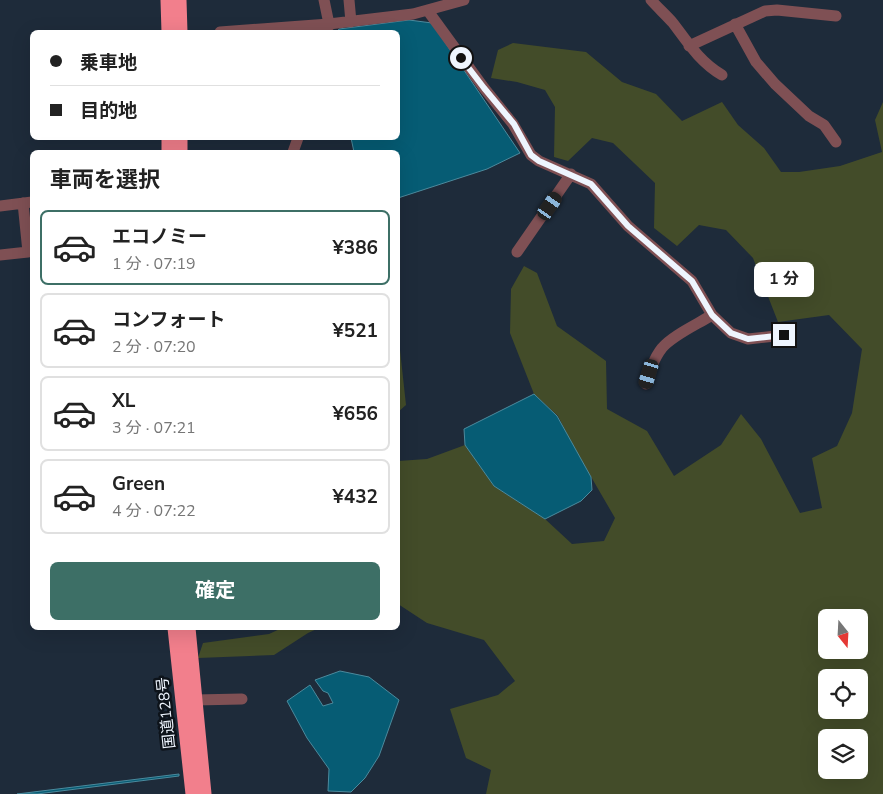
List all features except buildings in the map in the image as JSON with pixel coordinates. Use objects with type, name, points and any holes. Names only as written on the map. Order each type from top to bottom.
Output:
[{"type":"highway","points":[[168,0],[169,30]]},
{"type":"highway","points":[[179,0],[180,30]]},
{"type":"highway","name":"国道128号","points":[[175,630],[192,794]]},
{"type":"highway","name":"国道128号","points":[[188,630],[204,794]]},
{"type":"street","points":[[324,0],[328,28]]},
{"type":"street","points":[[349,0],[351,22]]},
{"type":"street","points":[[274,30],[328,28],[351,22],[428,11],[464,0]]},
{"type":"street","points":[[650,0],[709,67],[722,75]]},
{"type":"street","points":[[689,46],[779,5],[836,16]]},
{"type":"street","points":[[428,11],[484,88],[514,124],[531,155],[539,161],[591,184],[628,226],[692,281],[712,315],[731,333],[748,339],[784,335]]},
{"type":"street","points":[[735,24],[756,62],[775,84],[809,116],[824,125],[836,142]]},
{"type":"street","points":[[517,252],[572,174]]},
{"type":"street","points":[[0,206],[28,203],[28,252],[0,255]]},
{"type":"street","points":[[646,384],[652,364],[663,347],[676,336],[712,315]]},
{"type":"street","points":[[195,700],[242,699]]},
{"type":"green space","points":[[513,43],[586,52],[622,82],[656,94],[682,121],[722,102],[738,125],[764,148],[781,172],[799,172],[840,166],[882,152],[875,120],[883,102],[883,794],[486,794],[491,770],[466,758],[450,709],[498,695],[515,681],[484,640],[427,623],[400,605],[400,461],[427,459],[465,445],[494,486],[545,519],[572,544],[604,541],[615,518],[558,416],[534,394],[510,333],[511,289],[524,266],[537,273],[557,326],[606,361],[607,409],[647,431],[674,476],[721,445],[741,414],[761,439],[800,513],[822,508],[812,458],[837,446],[852,413],[862,349],[829,315],[778,322],[753,258],[726,230],[699,225],[677,246],[654,228],[655,183],[613,143],[592,138],[568,161],[554,157],[555,107],[545,90],[517,82],[491,78],[498,50]]},
{"type":"green space","points":[[400,350],[406,405],[400,410]]},
{"type":"green space","points":[[278,630],[315,630],[274,655],[198,658],[203,643],[269,634]]},
{"type":"water","points":[[409,20],[432,23],[520,153],[487,169],[400,197],[400,150],[354,150],[351,140],[400,140],[400,30],[339,29]]},
{"type":"water","points":[[534,394],[557,416],[591,477],[592,490],[581,501],[545,519],[494,486],[465,445],[464,429]]},
{"type":"water","points":[[340,671],[369,677],[399,700],[379,756],[365,778],[351,792],[328,791],[329,769],[307,738],[287,701],[310,685],[323,706],[333,703],[328,693],[323,691],[315,680]]},
{"type":"water","points":[[179,774],[179,776],[37,794],[17,794]]},
{"type":"route","points":[[461,58],[514,124],[531,155],[539,161],[579,177],[591,184],[628,226],[692,281],[712,315],[731,333],[748,339],[784,335]]}]
